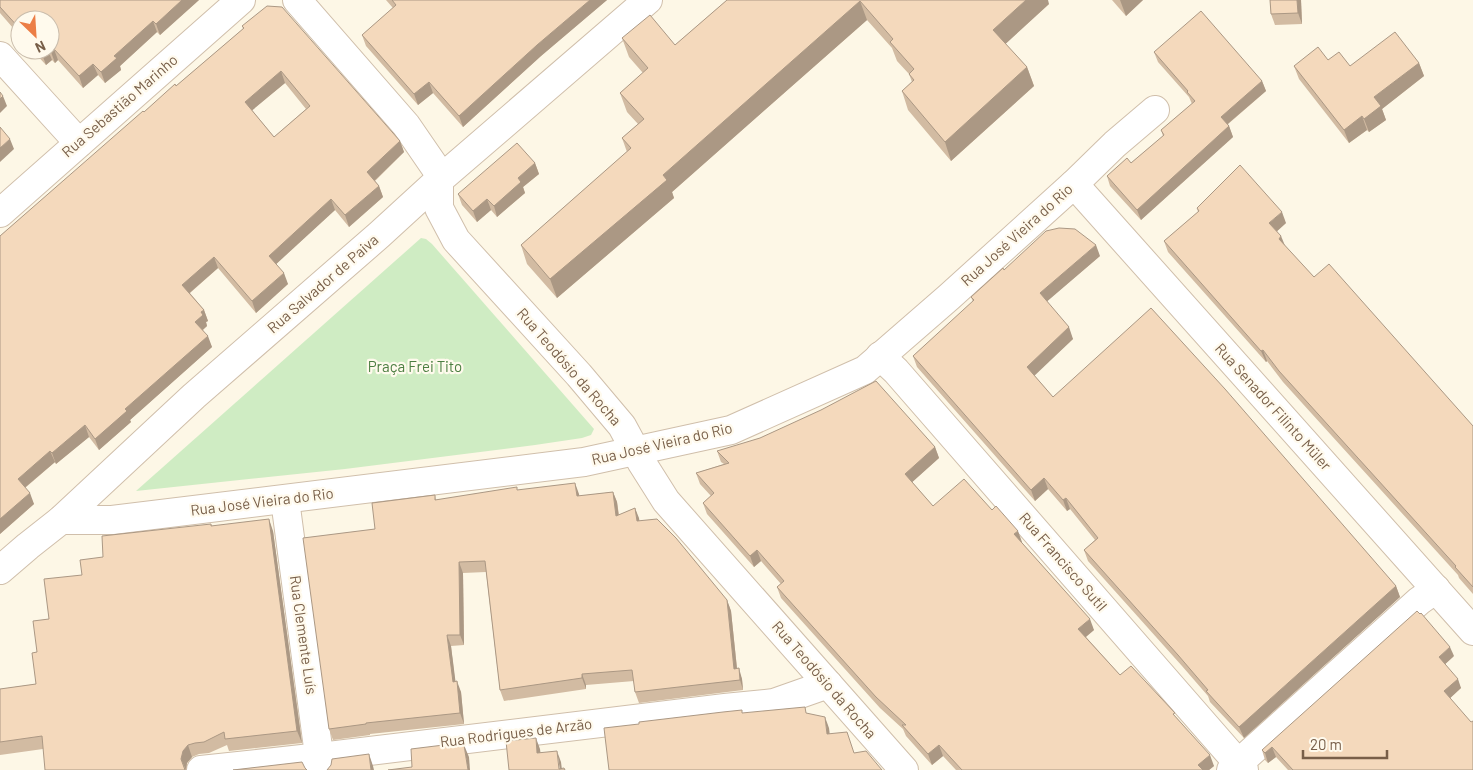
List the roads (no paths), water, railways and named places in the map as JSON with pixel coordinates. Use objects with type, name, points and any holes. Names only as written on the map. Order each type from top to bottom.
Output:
[{"type":"street","name":"Rua Sebastião Marinho","points":[[0,212],[241,0]]},
{"type":"street","name":"Rua Teodósio da Rocha","points":[[297,0],[406,125],[439,173],[439,208],[456,240],[579,375],[622,426],[666,501],[904,770]]},
{"type":"street","name":"Rua Salvador de Paiva","points":[[0,570],[62,520],[194,396],[379,235],[438,181],[648,0]]},
{"type":"street","points":[[0,56],[79,143]]},
{"type":"street","name":"Rua José Vieira do Rio","points":[[62,520],[112,520],[584,462],[731,430],[865,370],[1155,110]]},
{"type":"street","name":"Rua Senador Filinto Müler","points":[[1074,184],[1473,630]]},
{"type":"street","name":"Rua Francisco Sutil","points":[[880,356],[903,379],[1238,768]]},
{"type":"street","name":"Rua Clemente Luís","points":[[285,500],[320,764]]},
{"type":"street","points":[[1238,768],[1419,601],[1436,589]]},
{"type":"street","name":"Rua Rodrigues de Arzão","points":[[201,770],[320,764],[725,708],[774,703],[828,684]]},
{"type":"park label","name":"Praça Frei Tito","points":[[415,367]]}]
